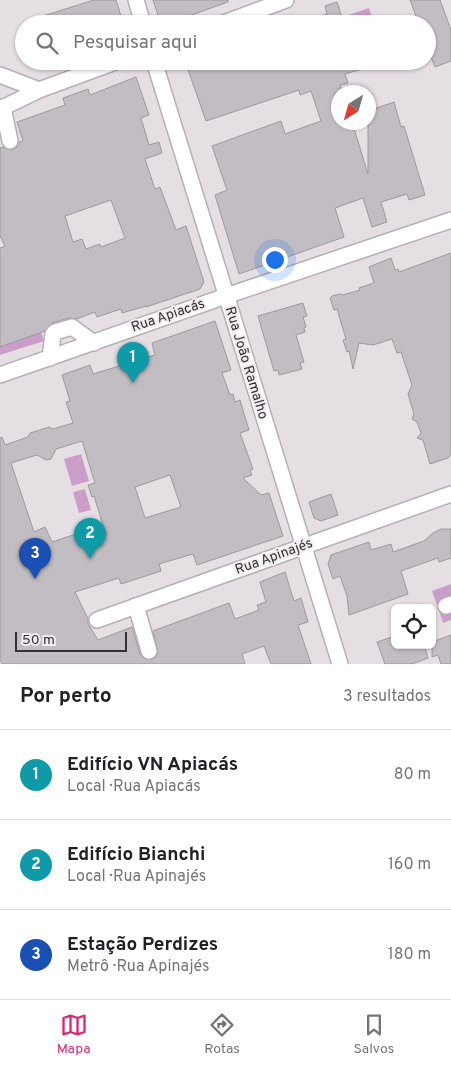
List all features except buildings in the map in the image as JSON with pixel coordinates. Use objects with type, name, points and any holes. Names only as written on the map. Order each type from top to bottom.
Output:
[{"type":"street","points":[[136,0],[140,15]]},
{"type":"street","points":[[245,15],[286,0]]},
{"type":"street","points":[[10,141],[2,108],[39,90],[93,70]]},
{"type":"street","name":"Rua João Ramalho","points":[[157,70],[340,664]]},
{"type":"street","points":[[0,75],[39,90]]},
{"type":"street","name":"Rua Apiacás","points":[[0,375],[451,220]]},
{"type":"street","points":[[50,358],[53,334],[55,332],[72,327],[94,343]]},
{"type":"street","name":"Rua Apinajés","points":[[96,620],[451,494]]},
{"type":"street","points":[[136,606],[149,651]]},
{"type":"shaded area","points":[[369,8],[371,15],[349,15]]},
{"type":"shaded area","points":[[41,332],[44,341],[0,355],[0,347]]},
{"type":"shaded area","points":[[81,454],[89,481],[72,486],[64,459]]},
{"type":"shaded area","points":[[85,489],[91,510],[79,513],[73,492]]},
{"type":"shaded area","points":[[451,584],[451,620],[443,623],[432,591]]},
{"type":"place","name":"Edifício VN Apiacás","points":[[133,383]]},
{"type":"place","name":"Edifício Bianchi","points":[[90,559]]},
{"type":"place","name":"Estação Perdizes","points":[[35,579]]}]
